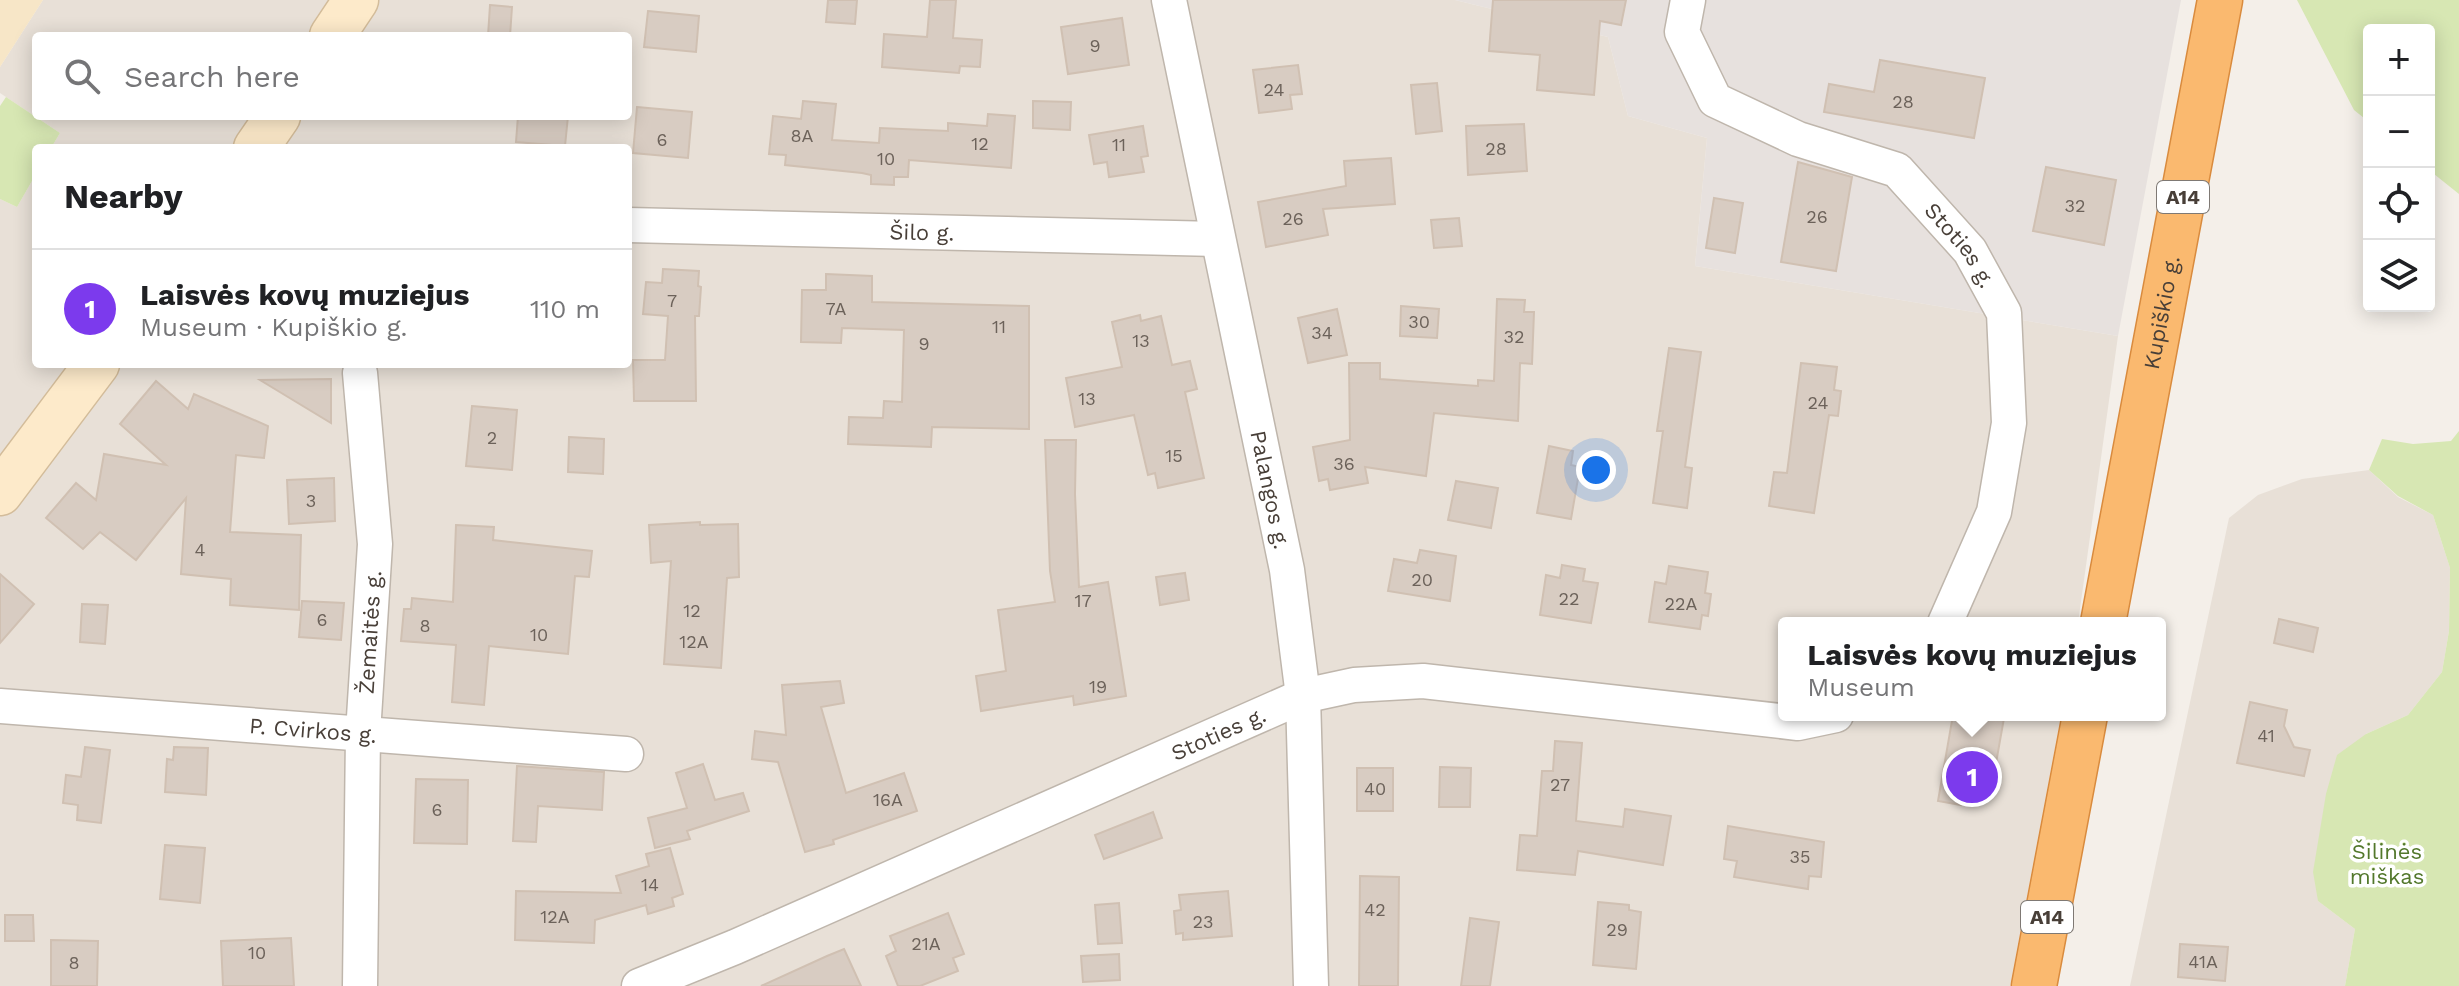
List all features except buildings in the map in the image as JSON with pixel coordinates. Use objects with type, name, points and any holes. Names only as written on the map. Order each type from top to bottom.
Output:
[{"type":"highway","points":[[2208,0],[2212,44]]},
{"type":"highway","name":"Kupiškio g.","points":[[2104,617],[2220,0]]},
{"type":"highway","name":"A14","points":[[2034,986],[2084,721]]},
{"type":"street","points":[[335,32],[356,0]]},
{"type":"street","name":"Palangos g.","points":[[1169,0],[1287,570],[1303,696],[1311,986]]},
{"type":"street","name":"Stoties g.","points":[[1688,0],[1682,32],[1715,100],[1798,139],[1897,170],[1970,251],[2004,313],[2009,423],[1994,512],[1948,617]]},
{"type":"street","points":[[259,144],[275,120]]},
{"type":"street","name":"Šilo g.","points":[[632,225],[1217,239]]},
{"type":"street","points":[[0,493],[94,368]]},
{"type":"street","name":"Žemaitės g.","points":[[360,373],[375,544],[363,733],[360,986]]},
{"type":"street","name":"Stoties g.","points":[[639,986],[735,947],[1303,696],[1354,685],[1423,681],[1778,721]]},
{"type":"street","name":"P. Cvirkos g.","points":[[0,706],[626,754]]},
{"type":"street","name":"Stoties g.","points":[[1780,721],[1814,721]]},
{"type":"shaded area","points":[[43,0],[1455,0],[1608,37],[1628,116],[1707,138],[1695,266],[2118,336],[2079,617],[1778,617],[1778,721],[2060,721],[2010,986],[0,986],[0,199],[17,207],[32,181],[32,368],[632,368],[632,144],[53,144],[60,133],[40,120],[632,120],[632,32],[32,32],[32,114],[0,93],[0,67]]},
{"type":"shaded area","points":[[1455,0],[2181,0],[2118,336],[1695,266],[1707,138],[1628,116],[1608,37]]},
{"type":"shaded area","points":[[2369,470],[2398,497],[2433,515],[2450,568],[2449,631],[2442,672],[2408,715],[2366,734],[2318,901],[2355,929],[2345,986],[2130,986],[2229,518],[2258,495],[2302,479]]},
{"type":"green space","points":[[2297,0],[2459,0],[2459,194],[2435,175],[2435,24],[2363,24],[2363,117],[2354,110]]},
{"type":"green space","points":[[6,97],[32,114],[32,120],[40,120],[60,133],[53,144],[32,144],[32,181],[17,207],[0,199],[0,106]]},
{"type":"green space","name":"Šilinės miškas","points":[[2459,431],[2459,986],[2345,986],[2355,929],[2318,901],[2313,872],[2326,794],[2337,755],[2366,734],[2408,715],[2442,672],[2449,631],[2450,568],[2433,515],[2398,496],[2369,470],[2382,439],[2413,444],[2451,441]]},
{"type":"sand","points":[[0,0],[43,0],[0,67]]},
{"type":"place","name":"Laisvės kovų muziejus","points":[[1972,777]]}]
